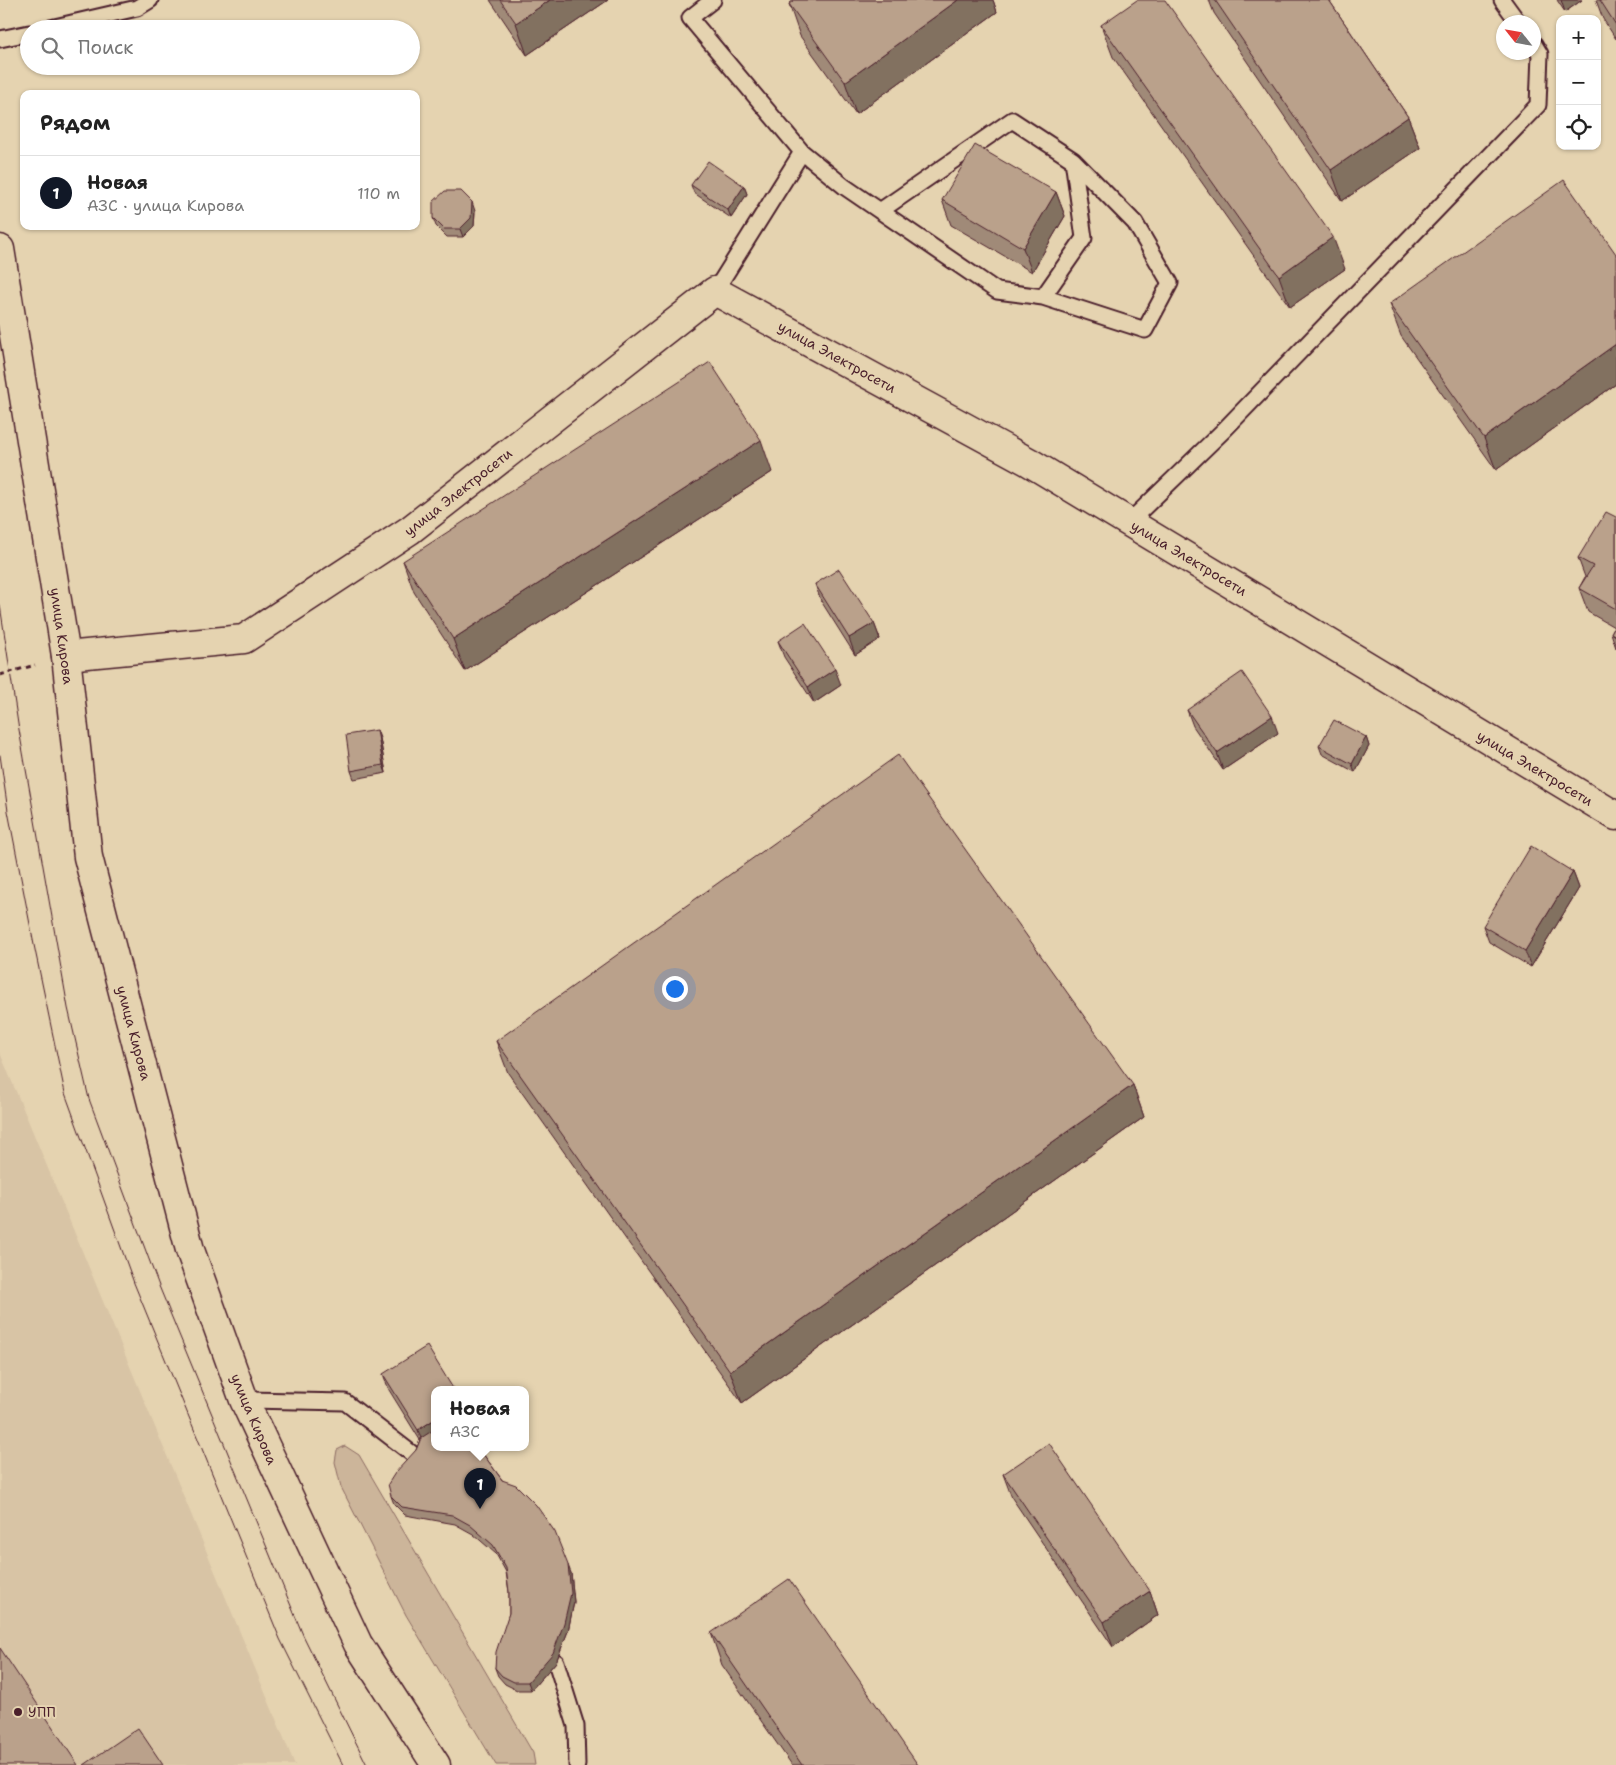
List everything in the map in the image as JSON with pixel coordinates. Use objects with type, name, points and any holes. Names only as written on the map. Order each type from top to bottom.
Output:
[{"type":"street","name":"улица Кирова","points":[[0,249],[66,656],[88,857],[190,1250],[244,1400],[358,1644],[436,1765]]},
{"type":"street","name":"улица Электросети","points":[[66,656],[244,639],[410,530],[716,291],[1030,462],[1616,816]]},
{"type":"lane","points":[[85,20],[137,8],[150,0]]},
{"type":"lane","points":[[713,0],[690,18],[802,152],[845,188],[998,291],[1044,297],[1145,330],[1170,282],[1136,224],[1073,160],[1012,120],[880,211]]},
{"type":"lane","points":[[1502,0],[1513,15]]},
{"type":"lane","points":[[0,39],[20,35]]},
{"type":"lane","points":[[1129,522],[1238,416],[1538,105],[1540,60]]},
{"type":"lane","points":[[716,291],[802,152]]},
{"type":"lane","points":[[1044,297],[1084,238],[1073,160]]},
{"type":"lane","points":[[244,1400],[344,1402],[419,1458]]},
{"type":"lane","points":[[556,1662],[576,1726],[577,1765]]},
{"type":"shaded area","points":[[0,1053],[25,1113],[295,1765],[0,1765]]},
{"type":"shaded area","points":[[345,1446],[359,1455],[533,1753],[535,1765],[496,1765],[406,1615],[341,1487],[335,1462],[337,1450]]},
{"type":"building","points":[[500,0],[550,0],[516,23]]},
{"type":"building","points":[[794,0],[958,0],[845,82],[789,4]]},
{"type":"building","points":[[1137,0],[1165,0],[1333,237],[1279,276],[1101,25]]},
{"type":"building","points":[[1215,0],[1329,0],[1408,117],[1331,170]]},
{"type":"building","points":[[1600,0],[1616,0],[1616,25]]},
{"type":"building","points":[[975,145],[1056,192],[1023,248],[942,200]]},
{"type":"building","points":[[708,161],[744,186],[728,210],[691,185]]},
{"type":"building","points":[[1564,180],[1616,254],[1616,344],[1484,438],[1389,304]]},
{"type":"building","points":[[445,191],[461,191],[472,202],[471,218],[460,229],[444,229],[433,218],[433,202]]},
{"type":"building","points":[[710,362],[761,440],[453,639],[403,561]]},
{"type":"building","points":[[1606,512],[1616,517],[1616,609],[1579,588],[1593,566],[1578,558]]},
{"type":"building","points":[[839,569],[874,623],[849,638],[815,584]]},
{"type":"building","points":[[805,623],[835,669],[808,687],[778,641]]},
{"type":"building","points":[[1616,624],[1616,636],[1611,633]]},
{"type":"building","points":[[1242,672],[1272,716],[1217,753],[1187,710]]},
{"type":"building","points":[[1334,720],[1366,737],[1352,764],[1319,746]]},
{"type":"building","points":[[377,730],[383,765],[351,771],[346,735]]},
{"type":"building","points":[[898,755],[1133,1085],[730,1371],[496,1041]]},
{"type":"building","points":[[1531,846],[1573,872],[1525,951],[1483,926]]},
{"type":"building","points":[[427,1346],[452,1386],[431,1386],[431,1422],[418,1430],[383,1374]]},
{"type":"building","points":[[431,1432],[431,1451],[482,1451],[502,1480],[516,1485],[536,1505],[555,1532],[568,1565],[571,1593],[564,1623],[553,1653],[528,1682],[514,1682],[502,1676],[495,1668],[496,1652],[509,1613],[509,1592],[506,1568],[493,1545],[470,1525],[452,1515],[402,1507],[391,1496],[388,1484],[395,1473],[416,1450],[421,1438]]},
{"type":"building","points":[[1049,1443],[1150,1591],[1104,1622],[1003,1474]]},
{"type":"building","points":[[789,1579],[918,1765],[802,1765],[711,1633]]},
{"type":"building","name":"УПП","points":[[0,1648],[78,1765],[0,1765]]},
{"type":"building","points":[[138,1728],[163,1765],[84,1765]]},
{"type":"tram line","points":[[0,605],[18,724],[68,1008],[89,1099],[159,1286],[303,1635],[367,1765]]},
{"type":"tram line","points":[[0,755],[8,811],[65,1093],[134,1283],[280,1639],[343,1765]]},
{"type":"place","name":"Новая","points":[[480,1509]]},
{"type":"place","name":"УПП","points":[[18,1712]]}]
